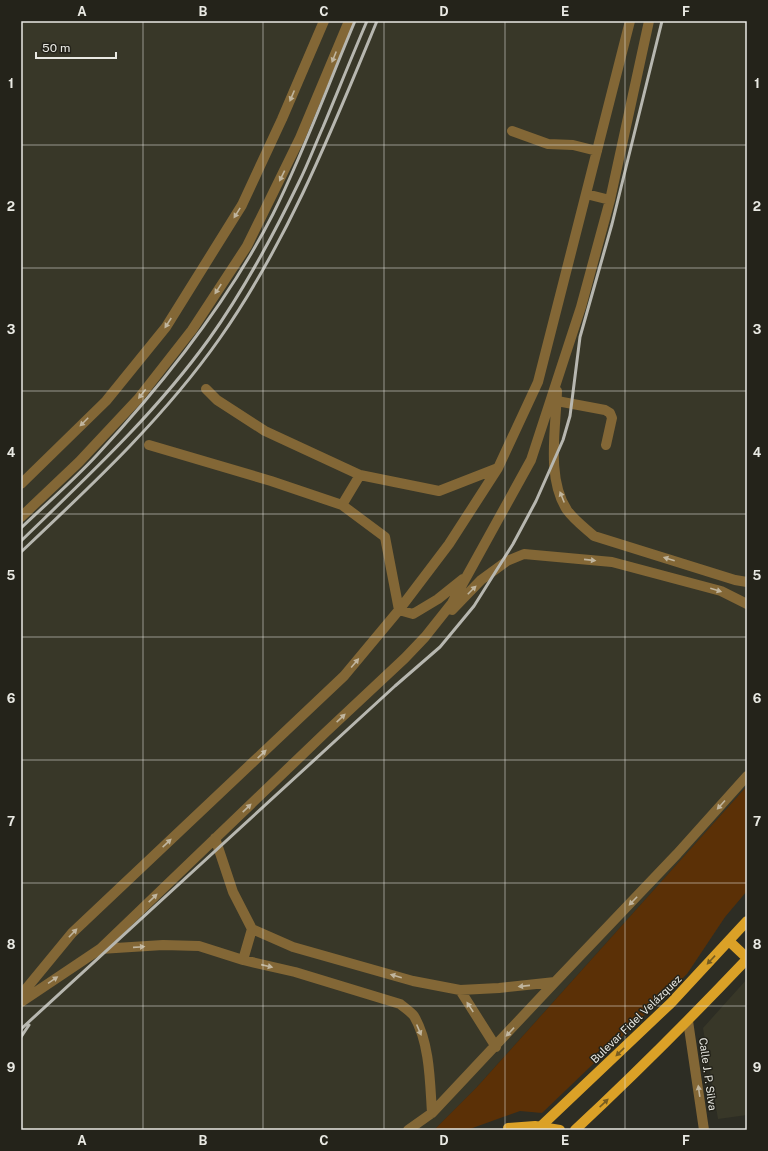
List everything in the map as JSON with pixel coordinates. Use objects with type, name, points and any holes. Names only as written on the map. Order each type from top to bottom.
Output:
[{"type":"main road","name":"Bulevar Fidel Velázquez","points":[[537,1130],[671,1003],[747,921]]},
{"type":"main road","points":[[575,1130],[628,1081],[688,1021],[747,958],[729,941]]},
{"type":"main road","points":[[504,1129],[535,1126],[560,1130]]},
{"type":"street","points":[[21,484],[106,401],[166,327],[242,205],[282,119],[324,21]]},
{"type":"street","points":[[21,517],[79,462],[138,399],[200,317],[247,246],[300,138],[349,21]]},
{"type":"street","points":[[21,995],[72,933],[344,676],[399,610],[449,544],[498,468],[538,382],[630,21]]},
{"type":"street","points":[[425,637],[452,603],[531,460],[581,307],[610,200],[649,23]]},
{"type":"street","points":[[512,131],[548,144],[572,145],[597,151]]},
{"type":"street","points":[[586,194],[610,200]]},
{"type":"street","points":[[558,378],[554,438],[555,478],[561,498],[568,510],[580,524],[594,536],[735,580],[747,582]]},
{"type":"street","points":[[206,389],[217,400],[265,431],[360,475],[439,491],[498,468]]},
{"type":"street","points":[[557,401],[605,410],[610,413],[612,418],[606,445]]},
{"type":"street","points":[[149,445],[271,481],[342,504],[386,537],[399,610]]},
{"type":"street","points":[[342,504],[360,475]]},
{"type":"street","points":[[21,1002],[100,949],[405,658],[482,580],[507,561],[524,554],[612,562],[720,591],[747,604]]},
{"type":"street","points":[[399,610],[413,614],[438,599],[467,575]]},
{"type":"street","points":[[408,1130],[432,1113],[677,854],[747,776]]},
{"type":"street","points":[[215,838],[233,892],[252,929],[293,947],[413,981],[460,990],[499,988],[556,982]]},
{"type":"street","points":[[243,960],[252,929]]},
{"type":"street","points":[[100,949],[163,945],[199,946],[243,960],[295,972],[400,1004],[413,1015],[422,1034],[430,1071],[432,1113]]},
{"type":"street","points":[[460,990],[496,1046]]},
{"type":"street","name":"Calle J. P. Silva","points":[[688,1021],[704,1130]]},
{"type":"shaded area","points":[[21,21],[747,21],[747,786],[477,1087],[434,1130],[21,1130]]},
{"type":"shaded area","points":[[747,786],[747,891],[725,917],[687,974],[542,1113],[520,1111],[467,1130],[434,1130],[477,1087]]},
{"type":"shaded area","points":[[747,979],[747,1115],[718,1119],[703,1028]]},
{"type":"railway","points":[[21,528],[88,465],[122,428],[193,340],[236,279],[255,247],[284,191],[355,21]]},
{"type":"railway","points":[[21,541],[95,469],[143,419],[188,367],[222,320],[257,262],[299,182],[367,21]]},
{"type":"railway","points":[[21,552],[126,450],[175,396],[220,338],[267,263],[288,224],[343,103],[377,21]]},
{"type":"railway","points":[[21,1029],[395,686],[440,647],[474,606],[513,544],[536,501],[563,440],[570,416],[580,337],[612,224],[662,21]]},
{"type":"railway","points":[[21,1037],[29,1025]]}]
